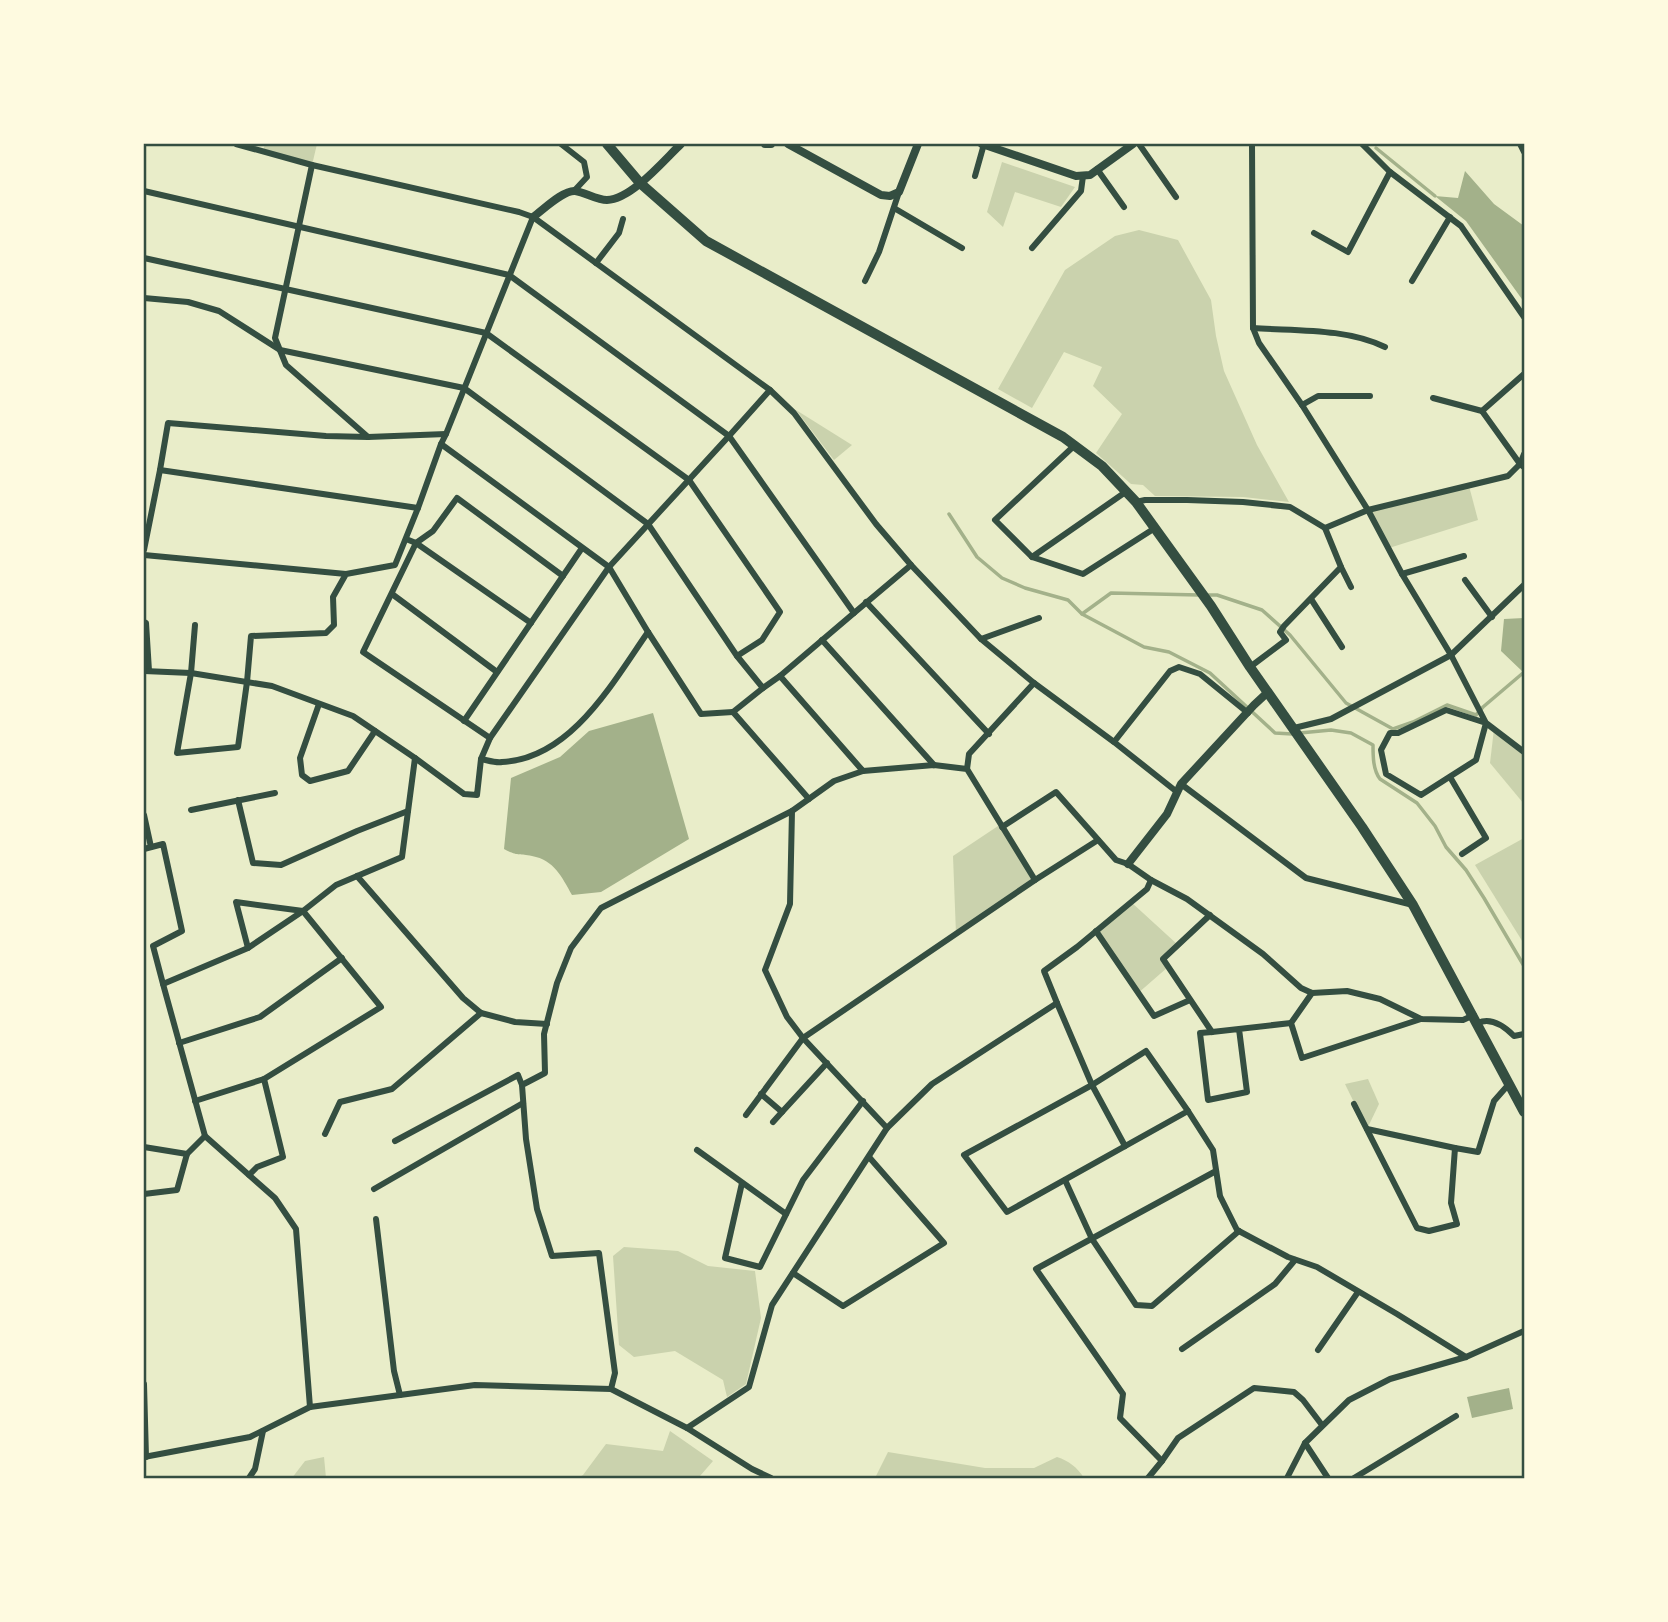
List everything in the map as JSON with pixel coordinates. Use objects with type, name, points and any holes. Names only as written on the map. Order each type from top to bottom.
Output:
[{"type":"main road","points":[[607,144],[640,183],[706,241],[1075,445],[1102,466],[1127,491],[1211,606],[1413,905],[1524,1112]]},
{"type":"street","points":[[236,144],[312,165],[533,217],[770,390],[794,413],[876,524],[911,565],[981,639],[1034,683],[1306,878],[1413,905]]},
{"type":"street","points":[[561,144],[584,162],[587,177],[574,191]]},
{"type":"street","points":[[446,434],[327,436],[168,423],[144,553],[346,573],[395,565],[533,217],[565,193],[574,191],[607,200],[623,195],[640,183],[681,144]]},
{"type":"street","points":[[788,144],[881,195],[890,196],[899,192]]},
{"type":"street","points":[[865,281],[918,144]]},
{"type":"street","points":[[975,176],[983,144],[1076,176],[1083,176],[1090,175],[1133,144]]},
{"type":"street","points":[[1139,144],[1176,197]]},
{"type":"street","points":[[1252,144],[1253,328],[1259,343],[1302,405],[1368,510],[1486,723],[1476,760],[1421,795],[1386,774],[1381,750],[1390,733],[1398,733],[1446,710],[1486,723],[1524,752]]},
{"type":"street","points":[[1362,144],[1390,173],[1461,226],[1524,317]]},
{"type":"street","points":[[1520,144],[1524,152]]},
{"type":"street","points":[[312,165],[275,338],[286,365],[368,437]]},
{"type":"street","points":[[1097,169],[1124,207]]},
{"type":"street","points":[[1314,233],[1348,252],[1390,173]]},
{"type":"street","points":[[1032,248],[1081,191],[1083,176]]},
{"type":"street","points":[[144,191],[509,275],[729,436],[854,613]]},
{"type":"street","points":[[894,208],[962,248]]},
{"type":"street","points":[[1412,281],[1450,217]]},
{"type":"street","points":[[596,263],[619,233],[623,219]]},
{"type":"street","points":[[144,258],[486,333],[689,480],[780,611],[762,640],[737,656]]},
{"type":"street","points":[[144,298],[188,302],[219,311],[280,350],[464,388],[648,524],[737,656],[763,688]]},
{"type":"street","points":[[1253,328],[1346,335],[1370,340],[1385,347]]},
{"type":"street","points":[[1482,411],[1524,374]]},
{"type":"street","points":[[144,622],[146,671],[191,673],[272,686],[353,716],[464,794],[477,795],[481,759],[490,738],[609,567],[770,390]]},
{"type":"street","points":[[1302,405],[1318,396],[1370,396]]},
{"type":"street","points":[[1433,398],[1482,411],[1522,466]]},
{"type":"street","points":[[441,444],[609,567],[701,714],[733,712],[780,676],[911,565]]},
{"type":"street","points":[[1075,445],[995,520],[1032,557],[1083,574],[1155,527]]},
{"type":"street","points":[[1325,528],[1368,510],[1508,476],[1522,466],[1524,453]]},
{"type":"street","points":[[160,470],[418,508]]},
{"type":"street","points":[[1032,557],[1127,491]]},
{"type":"street","points":[[490,738],[363,652],[416,543],[433,531],[457,498],[563,576]]},
{"type":"street","points":[[1136,502],[1243,502],[1290,508],[1325,528],[1351,587]]},
{"type":"street","points":[[405,539],[416,543],[531,623]]},
{"type":"street","points":[[464,720],[582,548]]},
{"type":"street","points":[[1402,574],[1464,556]]},
{"type":"street","points":[[1251,667],[1286,640],[1282,629],[1342,567]]},
{"type":"street","points":[[195,625],[191,673],[177,754],[239,747],[251,636],[326,633],[334,625],[333,597],[346,573]]},
{"type":"street","points":[[1465,580],[1492,617]]},
{"type":"street","points":[[1294,728],[1331,719],[1451,656],[1524,585]]},
{"type":"street","points":[[392,594],[497,672]]},
{"type":"street","points":[[1311,599],[1342,647]]},
{"type":"street","points":[[866,602],[989,734]]},
{"type":"street","points":[[981,639],[1039,618]]},
{"type":"street","points":[[481,759],[501,762],[528,757],[556,744],[595,708],[648,632]]},
{"type":"street","points":[[822,640],[934,765]]},
{"type":"street","points":[[1114,742],[1170,671],[1179,667],[1200,674],[1251,709]]},
{"type":"street","points":[[780,676],[863,771]]},
{"type":"street","points":[[1034,683],[969,754],[967,769],[1035,880]]},
{"type":"street","points":[[1128,864],[1167,814],[1179,788],[1268,692]]},
{"type":"street","points":[[319,704],[300,758],[302,775],[310,781],[348,771],[375,731]]},
{"type":"street","points":[[733,712],[809,799]]},
{"type":"street","points":[[163,984],[248,947],[303,911],[335,885],[402,857],[415,758]]},
{"type":"street","points":[[522,1085],[545,1073],[544,1034],[557,984],[571,948],[601,908],[792,811],[834,781],[863,771],[934,765],[967,769]]},
{"type":"street","points":[[1450,777],[1486,838],[1462,855]]},
{"type":"street","points":[[1002,827],[1056,792],[1116,860],[1128,864],[1187,899],[1263,954],[1301,988],[1312,993],[1347,991],[1380,999],[1421,1019]]},
{"type":"street","points":[[191,810],[275,793]]},
{"type":"street","points":[[238,800],[253,863],[281,865],[408,811]]},
{"type":"street","points":[[792,811],[790,904],[765,970],[787,1017],[803,1038],[887,1128]]},
{"type":"street","points":[[144,815],[147,848],[163,844],[182,931],[153,946],[205,1136],[275,1198],[296,1229],[310,1407]]},
{"type":"street","points":[[746,1115],[803,1038],[1098,840]]},
{"type":"street","points":[[357,876],[463,998],[481,1013],[515,1022],[547,1024]]},
{"type":"street","points":[[1125,1146],[1092,1086],[1044,971],[1147,889],[1151,880]]},
{"type":"street","points":[[195,1101],[264,1079],[381,1006],[303,911],[236,902],[248,947]]},
{"type":"street","points":[[1210,915],[1163,959],[1212,1032]]},
{"type":"street","points":[[1096,931],[1154,1016],[1190,1000]]},
{"type":"street","points":[[144,954],[155,953]]},
{"type":"street","points":[[179,1043],[260,1017],[342,958]]},
{"type":"street","points":[[1239,1029],[1247,1092],[1208,1100],[1200,1033],[1291,1023],[1312,993]]},
{"type":"street","points":[[687,1428],[749,1387],[772,1305],[887,1128],[932,1084],[1057,1003]]},
{"type":"street","points":[[325,1134],[340,1102],[392,1089],[481,1013]]},
{"type":"street","points":[[1291,1023],[1302,1058],[1421,1019],[1491,1021],[1514,1037],[1524,1034]]},
{"type":"street","points":[[1188,1111],[1007,1212],[964,1155],[1092,1086],[1146,1051],[1188,1111],[1213,1150],[1220,1196],[1238,1231],[1317,1268],[1466,1357]]},
{"type":"street","points":[[773,1122],[827,1063]]},
{"type":"street","points":[[395,1141],[518,1075],[522,1085],[526,1139],[537,1209],[552,1256],[599,1253],[615,1373],[611,1389]]},
{"type":"street","points":[[249,1175],[257,1167],[283,1157],[264,1079]]},
{"type":"street","points":[[1367,1129],[1478,1152],[1494,1101],[1509,1084]]},
{"type":"street","points":[[761,1094],[782,1112]]},
{"type":"street","points":[[742,1183],[724,1258],[760,1267],[803,1181],[863,1101]]},
{"type":"street","points":[[374,1189],[523,1103]]},
{"type":"street","points":[[1354,1104],[1417,1228],[1429,1231],[1457,1224],[1451,1203],[1455,1148]]},
{"type":"street","points":[[144,1194],[177,1190],[187,1154],[205,1136]]},
{"type":"street","points":[[144,1147],[187,1154]]},
{"type":"street","points":[[697,1150],[786,1214]]},
{"type":"street","points":[[793,1273],[843,1306],[944,1243],[869,1157]]},
{"type":"street","points":[[1162,1461],[1120,1418],[1123,1394],[1037,1269],[1216,1171]]},
{"type":"street","points":[[1065,1180],[1092,1239],[1136,1305],[1153,1306],[1238,1231]]},
{"type":"street","points":[[376,1219],[394,1371],[400,1395]]},
{"type":"street","points":[[1182,1349],[1275,1284],[1295,1260]]},
{"type":"street","points":[[1318,1350],[1358,1292]]},
{"type":"street","points":[[1287,1479],[1305,1443],[1349,1400],[1390,1378],[1466,1357],[1524,1331]]},
{"type":"street","points":[[144,1384],[145,1457],[250,1437],[310,1407],[475,1385],[611,1389],[687,1428],[771,1479]]},
{"type":"street","points":[[1148,1479],[1178,1438],[1254,1388],[1294,1392],[1322,1425]]},
{"type":"street","points":[[1353,1479],[1456,1416]]},
{"type":"street","points":[[249,1479],[255,1469],[263,1431]]},
{"type":"street","points":[[1305,1443],[1328,1479]]},
{"type":"shaded area","points":[[265,144],[317,144],[312,165],[263,151]]},
{"type":"shaded area","points":[[1002,162],[1075,187],[1061,207],[1015,192],[1003,227],[987,212]]},
{"type":"shaded area","points":[[1465,171],[1494,204],[1524,226],[1524,302],[1466,221],[1435,196],[1458,198]]},
{"type":"shaded area","points":[[1139,230],[1178,240],[1211,300],[1224,371],[1257,445],[1289,502],[1243,497],[1155,496],[1143,485],[1131,484],[1096,453],[1122,414],[1093,386],[1102,367],[1064,352],[1032,408],[998,389],[1065,270],[1115,236]]},
{"type":"shaded area","points":[[796,410],[852,445],[834,460]]},
{"type":"shaded area","points":[[1469,486],[1478,520],[1389,548],[1368,510]]},
{"type":"shaded area","points":[[1524,618],[1524,677],[1523,672],[1501,651],[1504,619]]},
{"type":"shaded area","points":[[653,713],[689,839],[601,892],[572,895],[552,865],[540,858],[504,849],[511,778],[560,757],[589,731]]},
{"type":"shaded area","points":[[1494,729],[1524,752],[1524,804],[1490,763]]},
{"type":"shaded area","points":[[1001,824],[1035,880],[956,934],[953,856]]},
{"type":"shaded area","points":[[1524,838],[1524,944],[1475,865]]},
{"type":"shaded area","points":[[1131,902],[1178,945],[1163,959],[1168,967],[1137,994],[1096,931]]},
{"type":"shaded area","points":[[1368,1079],[1379,1104],[1367,1129],[1345,1084]]},
{"type":"shaded area","points":[[624,1247],[678,1251],[708,1266],[755,1271],[761,1318],[746,1384],[727,1397],[723,1380],[675,1351],[634,1357],[619,1345],[613,1256]]},
{"type":"shaded area","points":[[1509,1388],[1513,1409],[1472,1418],[1467,1397]]},
{"type":"shaded area","points":[[670,1431],[713,1461],[699,1478],[578,1478],[606,1444],[663,1451]]},
{"type":"shaded area","points":[[888,1452],[985,1468],[1034,1468],[1057,1457],[1072,1465],[1084,1478],[875,1478]]},
{"type":"shaded area","points":[[324,1457],[326,1478],[292,1478],[305,1461]]},
{"type":"waterway","points":[[1376,148],[1435,196]]},
{"type":"waterway","points":[[949,514],[977,557],[1002,578],[1025,588],[1068,600],[1082,614],[1144,647],[1169,652],[1210,673],[1275,733],[1292,734]]},
{"type":"waterway","points":[[1082,614],[1111,593],[1199,595]]},
{"type":"waterway","points":[[1207,595],[1217,595],[1262,610],[1290,635],[1346,703],[1393,729],[1447,705],[1476,715],[1523,673]]},
{"type":"waterway","points":[[1300,733],[1331,730],[1351,733],[1373,745],[1373,758],[1380,779],[1417,803],[1435,826],[1446,847],[1466,870],[1484,898],[1524,966]]}]
